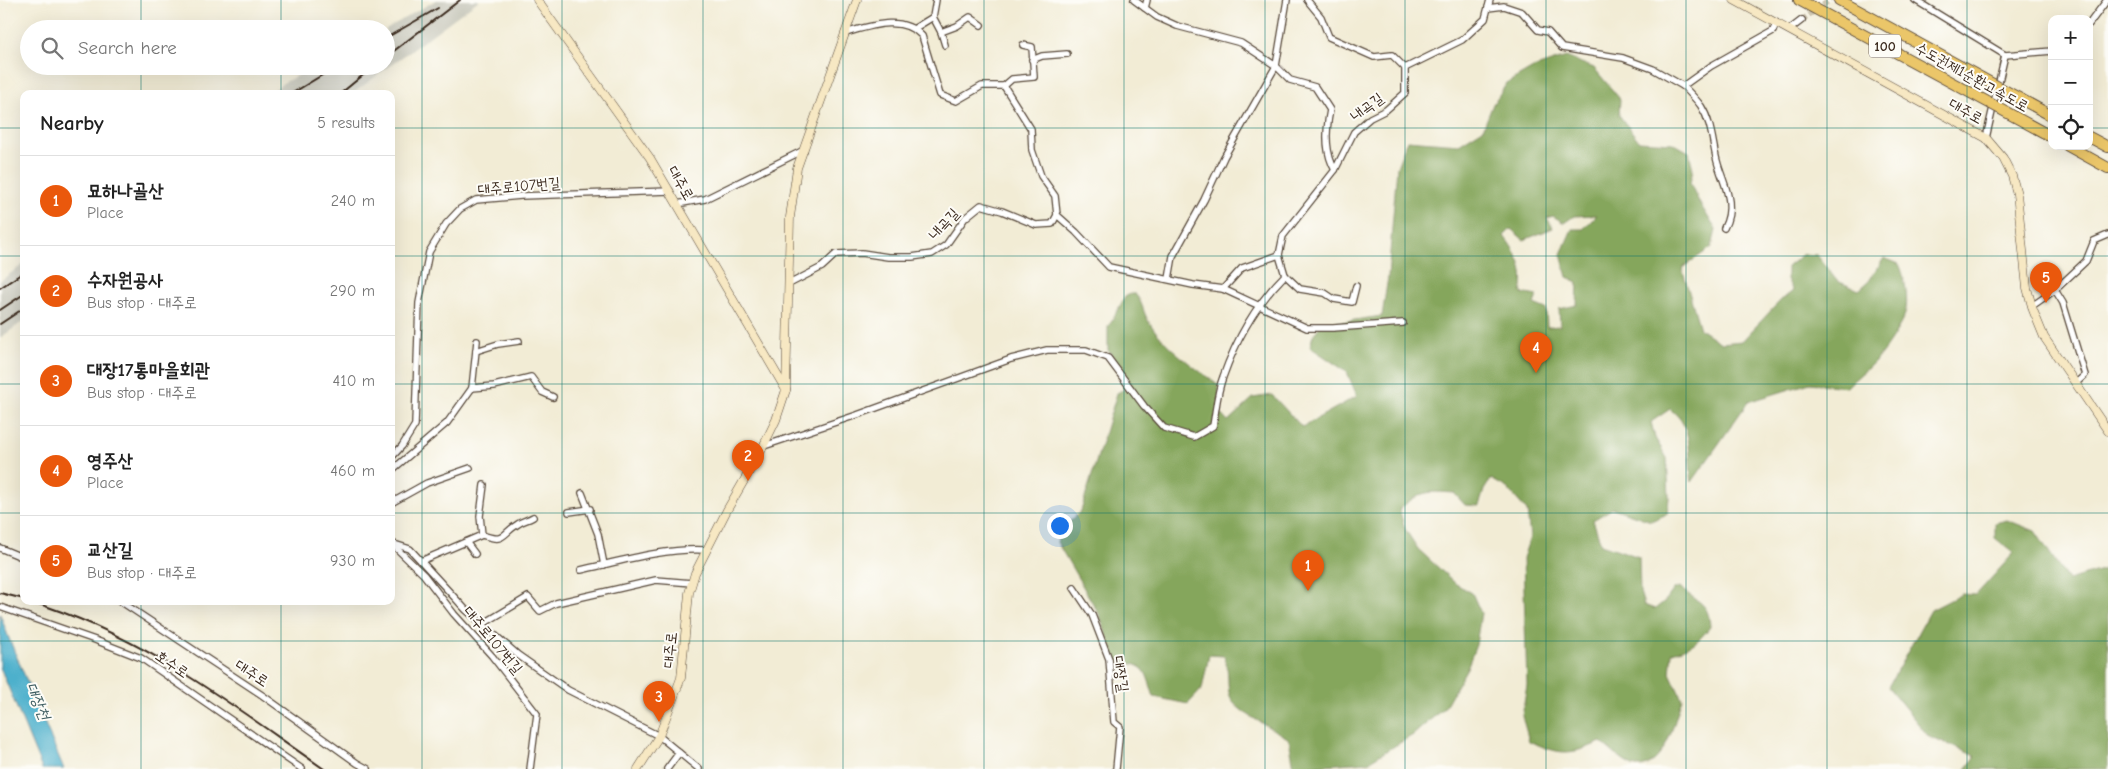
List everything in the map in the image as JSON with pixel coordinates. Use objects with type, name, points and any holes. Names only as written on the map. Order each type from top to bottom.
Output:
[{"type":"highway","name":"수도권제1순환고속도로","points":[[1799,0],[2048,135]]},
{"type":"highway","name":"수도권제1순환고속도로","points":[[1839,0],[2048,114]]},
{"type":"highway","points":[[2093,139],[2108,147]]},
{"type":"highway","points":[[2075,150],[2108,168]]},
{"type":"street","name":"대주로","points":[[537,0],[650,158],[786,390]]},
{"type":"street","name":"대주로","points":[[638,769],[659,736],[681,678],[689,594],[692,583],[705,550],[764,446],[776,420],[786,390],[790,218],[798,168],[857,0]]},
{"type":"street","points":[[936,0],[933,17],[941,32],[945,46]]},
{"type":"street","points":[[1134,0],[1157,17],[1177,26],[1241,43],[1276,66],[1290,80],[1315,87],[1330,110],[1327,124],[1330,160],[1335,170]]},
{"type":"street","points":[[1145,8],[1147,0]]},
{"type":"street","points":[[1169,279],[1177,249],[1204,200],[1224,157],[1276,66],[1287,0]]},
{"type":"street","points":[[1307,0],[1321,17],[1329,37],[1374,57],[1392,55],[1404,68],[1462,40],[1485,19],[1490,0]]},
{"type":"street","name":"대주로","points":[[1734,0],[1986,138],[2002,158],[2012,176],[2017,194],[2027,288],[2044,337],[2108,431]]},
{"type":"street","points":[[1915,0],[2005,54],[2048,51]]},
{"type":"street","points":[[2093,19],[2107,0]]},
{"type":"street","points":[[1488,8],[1504,6],[1522,12],[1538,30],[1548,32],[1562,48],[1623,58],[1653,69],[1683,86],[1701,106],[1710,125],[1717,163],[1726,184],[1730,205],[1728,220],[1724,228]]},
{"type":"street","points":[[915,28],[933,17]]},
{"type":"street","points":[[941,32],[957,26],[970,17],[981,25]]},
{"type":"street","points":[[1789,30],[1802,20]]},
{"type":"street","points":[[845,33],[880,23],[902,24],[915,28],[922,36],[940,96],[956,101],[982,86],[1004,86],[1012,79],[1034,77],[1032,48],[1023,46]]},
{"type":"street","points":[[1683,86],[1711,66],[1773,31],[1776,23]]},
{"type":"street","points":[[1032,60],[1042,56],[1067,54]]},
{"type":"street","points":[[1986,138],[2005,54]]},
{"type":"street","name":"내곡길","points":[[1279,255],[1283,236],[1335,170],[1354,132],[1370,118],[1386,110],[1405,93],[1404,68]]},
{"type":"street","points":[[1004,86],[1031,130],[1032,150],[1041,176],[1055,196],[1056,215],[1082,237],[1109,266],[1193,285],[1223,289],[1307,328],[1403,323]]},
{"type":"street","points":[[677,204],[705,199],[804,150]]},
{"type":"street","name":"대주로107번길","points":[[395,454],[415,425],[419,304],[429,252],[446,224],[460,209],[476,200],[520,196],[670,191]]},
{"type":"street","name":"내곡길","points":[[789,284],[822,267],[836,254],[862,253],[896,257],[932,254],[946,244],[965,218],[981,205],[1002,210],[1036,225],[1052,224],[1056,215]]},
{"type":"street","points":[[2032,306],[2055,290],[2086,261],[2094,241],[2108,235]]},
{"type":"street","points":[[1223,289],[1242,268],[1279,255],[1284,275],[1300,289],[1325,293],[1334,299],[1352,302],[1356,286]]},
{"type":"street","points":[[764,446],[857,415],[1011,359],[1047,350],[1086,350],[1108,358],[1144,406],[1164,428],[1194,436],[1213,426],[1223,377],[1248,322],[1266,293],[1284,275]]},
{"type":"street","points":[[2055,290],[2063,303],[2085,375],[2076,384]]},
{"type":"street","points":[[395,467],[447,423],[472,388],[478,341]]},
{"type":"street","points":[[476,351],[498,344],[519,341]]},
{"type":"street","points":[[472,388],[494,386],[531,377],[542,392],[553,397]]},
{"type":"street","points":[[395,501],[427,483],[470,468]]},
{"type":"street","points":[[482,535],[480,516],[484,485]]},
{"type":"street","points":[[582,493],[590,509],[598,534],[604,565]]},
{"type":"street","points":[[569,512],[590,509]]},
{"type":"street","points":[[421,561],[482,535],[495,540],[503,538],[517,524],[533,518]]},
{"type":"street","points":[[466,542],[475,554]]},
{"type":"street","name":"대주로107번길","points":[[395,545],[410,549],[466,610],[518,655],[568,690],[659,736]]},
{"type":"street","points":[[0,548],[20,556]]},
{"type":"street","name":"대주로107번길","points":[[395,548],[424,575],[454,614],[492,656],[537,714],[530,769]]},
{"type":"street","points":[[581,570],[642,556],[689,549],[705,550]]},
{"type":"street","name":"대주로107번길","points":[[483,624],[528,597],[540,612],[556,603],[656,580],[692,583]]},
{"type":"street","name":"대장길","points":[[1074,588],[1092,616],[1109,659],[1114,722],[1120,727],[1116,769]]},
{"type":"street","name":"대주로","points":[[126,605],[262,696],[357,764],[368,769]]},
{"type":"street","name":"호수로","points":[[0,607],[141,658],[302,769]]},
{"type":"street","points":[[659,736],[698,769]]},
{"type":"street","points":[[667,769],[679,753]]},
{"type":"shaded area","points":[[436,0],[479,0],[395,62],[395,24]]},
{"type":"shaded area","points":[[299,75],[378,75],[357,90],[274,90]]},
{"type":"shaded area","points":[[20,267],[20,324],[0,338],[0,281]]},
{"type":"green space","points":[[1566,57],[1594,68],[1620,99],[1619,115],[1639,141],[1673,143],[1689,152],[1693,169],[1690,183],[1716,230],[1712,247],[1682,268],[1700,329],[1721,343],[1742,341],[1781,300],[1793,291],[1787,279],[1787,267],[1803,254],[1817,255],[1837,281],[1859,290],[1869,281],[1884,258],[1899,264],[1906,288],[1907,302],[1905,314],[1880,356],[1847,387],[1810,383],[1748,402],[1692,482],[1687,433],[1678,416],[1670,409],[1651,422],[1655,438],[1667,458],[1669,498],[1667,514],[1651,521],[1613,508],[1593,520],[1601,544],[1639,557],[1640,592],[1644,605],[1655,609],[1666,600],[1674,589],[1680,587],[1701,603],[1709,618],[1710,627],[1698,640],[1690,646],[1672,652],[1670,673],[1682,699],[1667,742],[1655,760],[1646,766],[1636,767],[1628,764],[1601,742],[1580,750],[1565,752],[1549,749],[1529,741],[1522,716],[1527,685],[1523,558],[1530,537],[1527,511],[1507,488],[1491,479],[1484,490],[1479,506],[1465,505],[1454,493],[1430,492],[1413,499],[1399,509],[1405,529],[1418,549],[1456,584],[1472,593],[1481,613],[1476,645],[1467,668],[1444,708],[1413,735],[1368,762],[1294,767],[1289,739],[1249,715],[1231,699],[1224,656],[1209,655],[1202,689],[1188,704],[1154,697],[1143,670],[1134,664],[1116,660],[1099,614],[1057,542],[1061,530],[1081,511],[1117,393],[1132,385],[1108,350],[1108,327],[1125,297],[1135,294],[1140,300],[1149,322],[1163,340],[1181,357],[1219,386],[1219,411],[1228,421],[1253,398],[1272,395],[1302,427],[1357,396],[1347,372],[1310,347],[1313,335],[1321,325],[1382,316],[1388,277],[1397,167],[1407,140],[1459,144],[1483,129],[1493,104],[1507,83],[1533,68]],"holes":[[[1597,215],[1583,229],[1572,229],[1561,254],[1567,277],[1578,282],[1577,305],[1559,309],[1560,326],[1547,327],[1546,309],[1534,304],[1537,296],[1521,293],[1522,269],[1517,256],[1504,236],[1511,229],[1524,240],[1553,228],[1547,218],[1553,216],[1564,223],[1574,216]]]},
{"type":"green space","points":[[2007,520],[2035,531],[2068,580],[2108,568],[2108,769],[1966,769],[1976,756],[1929,737],[1888,687],[1931,610],[1962,594],[1976,595],[2014,553],[1995,538],[1995,523]]},
{"type":"water","points":[[0,614],[64,769],[42,769],[0,667]]},
{"type":"tunnel","points":[[1802,20],[1830,0]]},
{"type":"railway","points":[[395,50],[460,0]]},
{"type":"railway","points":[[395,33],[438,8]]},
{"type":"railway","points":[[298,90],[322,75]]},
{"type":"railway","points":[[345,90],[363,75]]},
{"type":"railway","points":[[0,288],[20,275]]},
{"type":"railway","points":[[0,310],[20,297]]},
{"type":"railway","points":[[0,324],[20,311]]},
{"type":"railway","points":[[0,593],[20,598]]},
{"type":"railway","points":[[41,605],[111,633],[148,652],[219,696],[324,769]]},
{"type":"place","name":"교산길","points":[[2046,303]]},
{"type":"place","name":"영주산","points":[[1536,373]]},
{"type":"place","name":"수자원공사","points":[[748,481]]},
{"type":"place","name":"묘하나골산","points":[[1308,591]]},
{"type":"place","name":"대장17통마을회관","points":[[659,722]]},
{"type":"water label","name":"대장천","points":[[38,701]]}]
